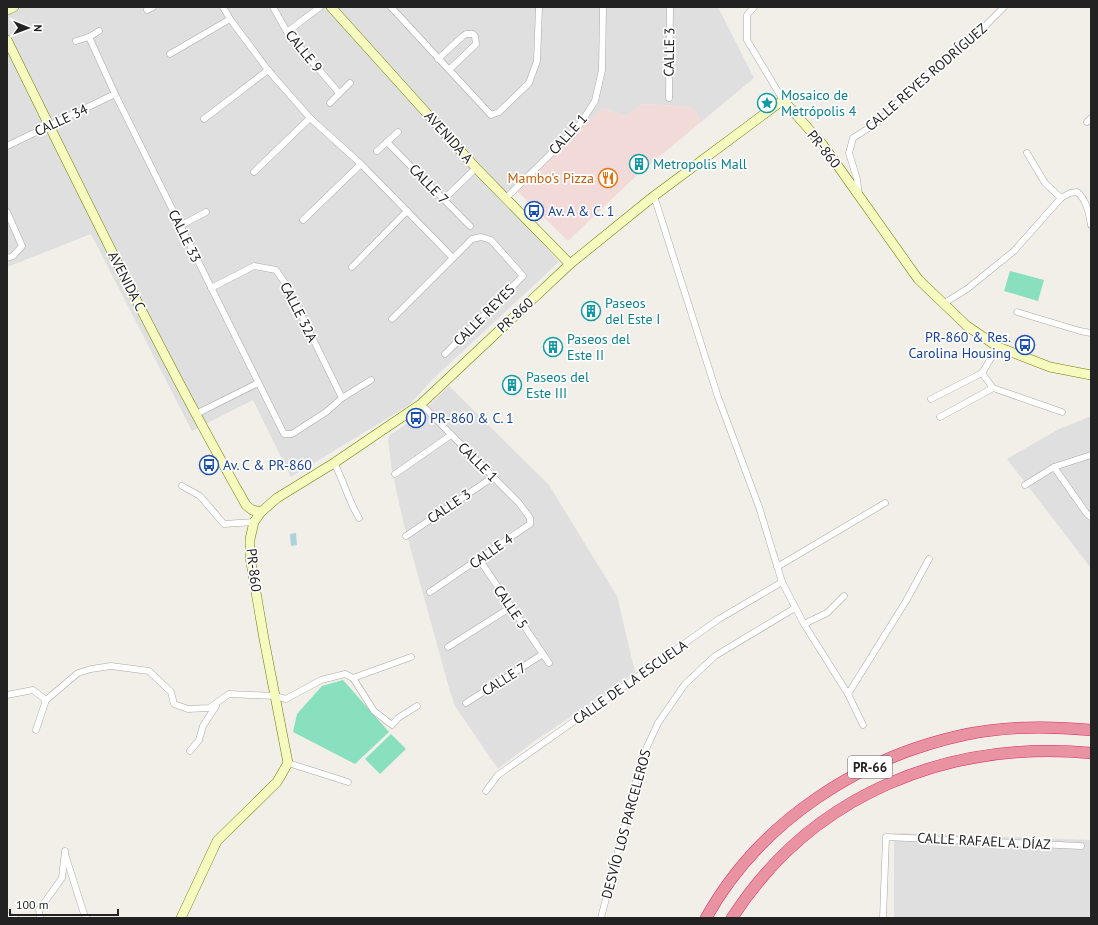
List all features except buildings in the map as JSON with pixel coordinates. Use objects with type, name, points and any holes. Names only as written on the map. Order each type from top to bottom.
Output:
[{"type":"highway","name":"PR-66","points":[[706,918],[724,889],[740,869],[758,848],[777,830],[819,796],[864,769],[910,750],[968,734],[1011,728],[1037,727],[1063,727],[1091,730]]},
{"type":"highway","name":"PR-66","points":[[732,918],[764,876],[778,860],[800,840],[839,809],[869,792],[899,778],[923,770],[963,760],[1019,752],[1091,752]]},
{"type":"street","points":[[7,10],[14,7]]},
{"type":"street","points":[[223,7],[230,19],[268,70],[310,118],[361,164],[453,258],[392,319]]},
{"type":"street","name":"CALLE 9","points":[[273,7],[287,32],[339,93]]},
{"type":"street","points":[[287,32],[320,7]]},
{"type":"street","name":"AVENIDA A","points":[[331,7],[476,168],[570,264]]},
{"type":"street","points":[[391,7],[491,115],[499,112],[529,83],[537,61],[539,7]]},
{"type":"street","name":"CALLE 1","points":[[506,198],[578,127],[595,101],[602,70],[604,7]]},
{"type":"street","name":"CALLE 3","points":[[669,98],[670,7]]},
{"type":"street","points":[[754,7],[747,15],[747,40],[783,100]]},
{"type":"street","name":"CALLE REYES RODRÍGUEZ","points":[[859,195],[857,179],[849,152],[853,138],[880,120],[920,80],[982,29],[1004,7]]},
{"type":"street","points":[[170,54],[230,19]]},
{"type":"street","points":[[76,41],[89,37],[99,31]]},
{"type":"street","points":[[438,59],[463,36],[466,34],[473,34],[475,36],[476,44],[449,70]]},
{"type":"street","name":"CALLE 33","points":[[89,37],[115,94],[210,288],[284,434],[292,434],[321,416],[342,398]]},
{"type":"street","name":"AVENIDA C","points":[[7,40],[196,414],[246,505],[252,510],[261,512]]},
{"type":"street","points":[[204,119],[268,70]]},
{"type":"street","points":[[330,103],[350,83]]},
{"type":"street","name":"CALLE 34","points":[[7,146],[115,94]]},
{"type":"street","name":"PR-860","points":[[288,763],[250,556],[250,539],[254,522],[261,512],[277,498],[334,463],[421,404],[570,264],[654,196],[783,100],[823,145],[918,279],[966,326],[998,347],[1050,367],[1091,375]]},
{"type":"street","points":[[254,172],[310,118]]},
{"type":"street","points":[[377,151],[398,132]]},
{"type":"street","name":"CALLE 7","points":[[388,142],[470,226]]},
{"type":"street","points":[[1027,154],[1045,183],[1061,198]]},
{"type":"street","points":[[303,220],[361,164]]},
{"type":"street","points":[[444,199],[476,168]]},
{"type":"street","points":[[943,304],[967,289],[1014,251],[1061,198],[1073,192],[1080,194],[1087,206],[1091,225]]},
{"type":"street","points":[[654,196],[718,397],[759,507],[782,582],[804,624],[848,694],[863,725]]},
{"type":"street","points":[[352,266],[407,211]]},
{"type":"street","points":[[7,212],[22,246],[13,256],[7,258]]},
{"type":"street","points":[[180,226],[206,212]]},
{"type":"street","name":"CALLE REYES","points":[[445,354],[524,276],[491,240],[480,237],[472,239],[453,258]]},
{"type":"street","name":"CALLE 32A","points":[[210,288],[254,266],[276,270],[288,286],[342,398]]},
{"type":"street","points":[[1017,312],[1091,333]]},
{"type":"street","points":[[931,399],[982,373],[998,347]]},
{"type":"street","points":[[982,373],[993,388],[1062,412]]},
{"type":"street","points":[[342,398],[371,380]]},
{"type":"street","points":[[196,414],[258,383]]},
{"type":"street","points":[[940,416],[993,388]]},
{"type":"street","name":"CALLE 1","points":[[421,404],[519,503]]},
{"type":"street","points":[[395,474],[451,435]]},
{"type":"street","points":[[1025,485],[1054,467],[1091,455]]},
{"type":"street","points":[[334,463],[341,476],[352,506],[359,518]]},
{"type":"street","points":[[1054,467],[1087,514],[1091,517]]},
{"type":"street","name":"CALLE 3","points":[[406,536],[493,477]]},
{"type":"street","points":[[182,486],[200,496],[224,524],[254,522]]},
{"type":"street","name":"CALLE 4","points":[[430,592],[530,524],[530,518],[519,503]]},
{"type":"street","points":[[777,567],[885,503]]},
{"type":"street","name":"CALLE 5","points":[[479,559],[549,663]]},
{"type":"street","points":[[848,694],[906,601],[929,560]]},
{"type":"street","name":"CALLE DE LA ESCUELA","points":[[486,791],[498,775],[719,619],[782,582]]},
{"type":"street","points":[[804,624],[827,613],[844,596]]},
{"type":"street","points":[[448,647],[511,606]]},
{"type":"street","name":"DESVÍO LOS PARCELEROS","points":[[601,918],[637,776],[647,747],[658,723],[685,684],[715,656],[795,608]]},
{"type":"street","name":"CALLE 7","points":[[466,703],[543,654]]},
{"type":"street","points":[[353,678],[411,657]]},
{"type":"street","points":[[36,730],[46,700],[78,673],[111,666],[149,671],[171,692],[174,704],[188,709],[209,708],[229,694],[275,696],[286,699],[321,680],[345,674],[353,678],[374,711],[392,725],[398,718],[417,706]]},
{"type":"street","points":[[7,695],[33,690],[46,700]]},
{"type":"street","points":[[190,751],[199,740],[203,726],[220,700]]},
{"type":"street","points":[[180,918],[217,841],[277,782],[288,763],[348,782]]},
{"type":"street","name":"CALLE RAFAEL A. DÍAZ","points":[[883,918],[886,837],[1081,846]]},
{"type":"street","points":[[40,918],[39,910],[62,878],[65,851],[84,914],[87,918]]},
{"type":"street","points":[[7,916],[15,918]]},
{"type":"shaded area","points":[[7,7],[718,7],[754,78],[701,122],[693,107],[641,104],[626,116],[603,108],[515,189],[504,201],[559,262],[433,379],[409,405],[291,477],[253,400],[192,431],[91,234],[7,267]]},
{"type":"shaded area","points":[[641,104],[693,107],[701,122],[636,176],[568,241],[515,189],[603,108],[626,116]]},
{"type":"shaded area","points":[[449,386],[549,485],[617,596],[635,672],[533,742],[498,769],[455,706],[403,521],[392,471],[388,441],[390,434],[422,412]]},
{"type":"shaded area","points":[[1091,416],[1091,568],[1007,459],[1057,430]]},
{"type":"shaded area","points":[[894,833],[1091,840],[1091,918],[894,918]]},
{"type":"green space","points":[[1010,271],[1044,280],[1038,301],[1004,291]]},
{"type":"green space","points":[[343,680],[389,732],[355,764],[293,732],[297,714],[322,686]]},
{"type":"green space","points":[[391,734],[406,749],[380,774],[365,759]]},
{"type":"water","points":[[296,533],[297,545],[291,546],[290,534]]},
{"type":"place","name":"Mosaico de Metrópolis 4","points":[[767,103]]},
{"type":"place","name":"Metropolis Mall","points":[[639,164]]},
{"type":"place","name":"Mambo's Pizza","points":[[608,178]]},
{"type":"place","name":"Av. A & C. 1","points":[[534,211]]},
{"type":"place","name":"Paseos del Este I","points":[[591,311]]},
{"type":"place","name":"PR-860 & Res. Carolina Housing","points":[[1025,345]]},
{"type":"place","name":"Paseos del Este II","points":[[553,347]]},
{"type":"place","name":"Paseos del Este III","points":[[512,385]]},
{"type":"place","name":"PR-860 & C. 1","points":[[416,418]]},
{"type":"place","name":"Av. C & PR-860","points":[[209,465]]}]
